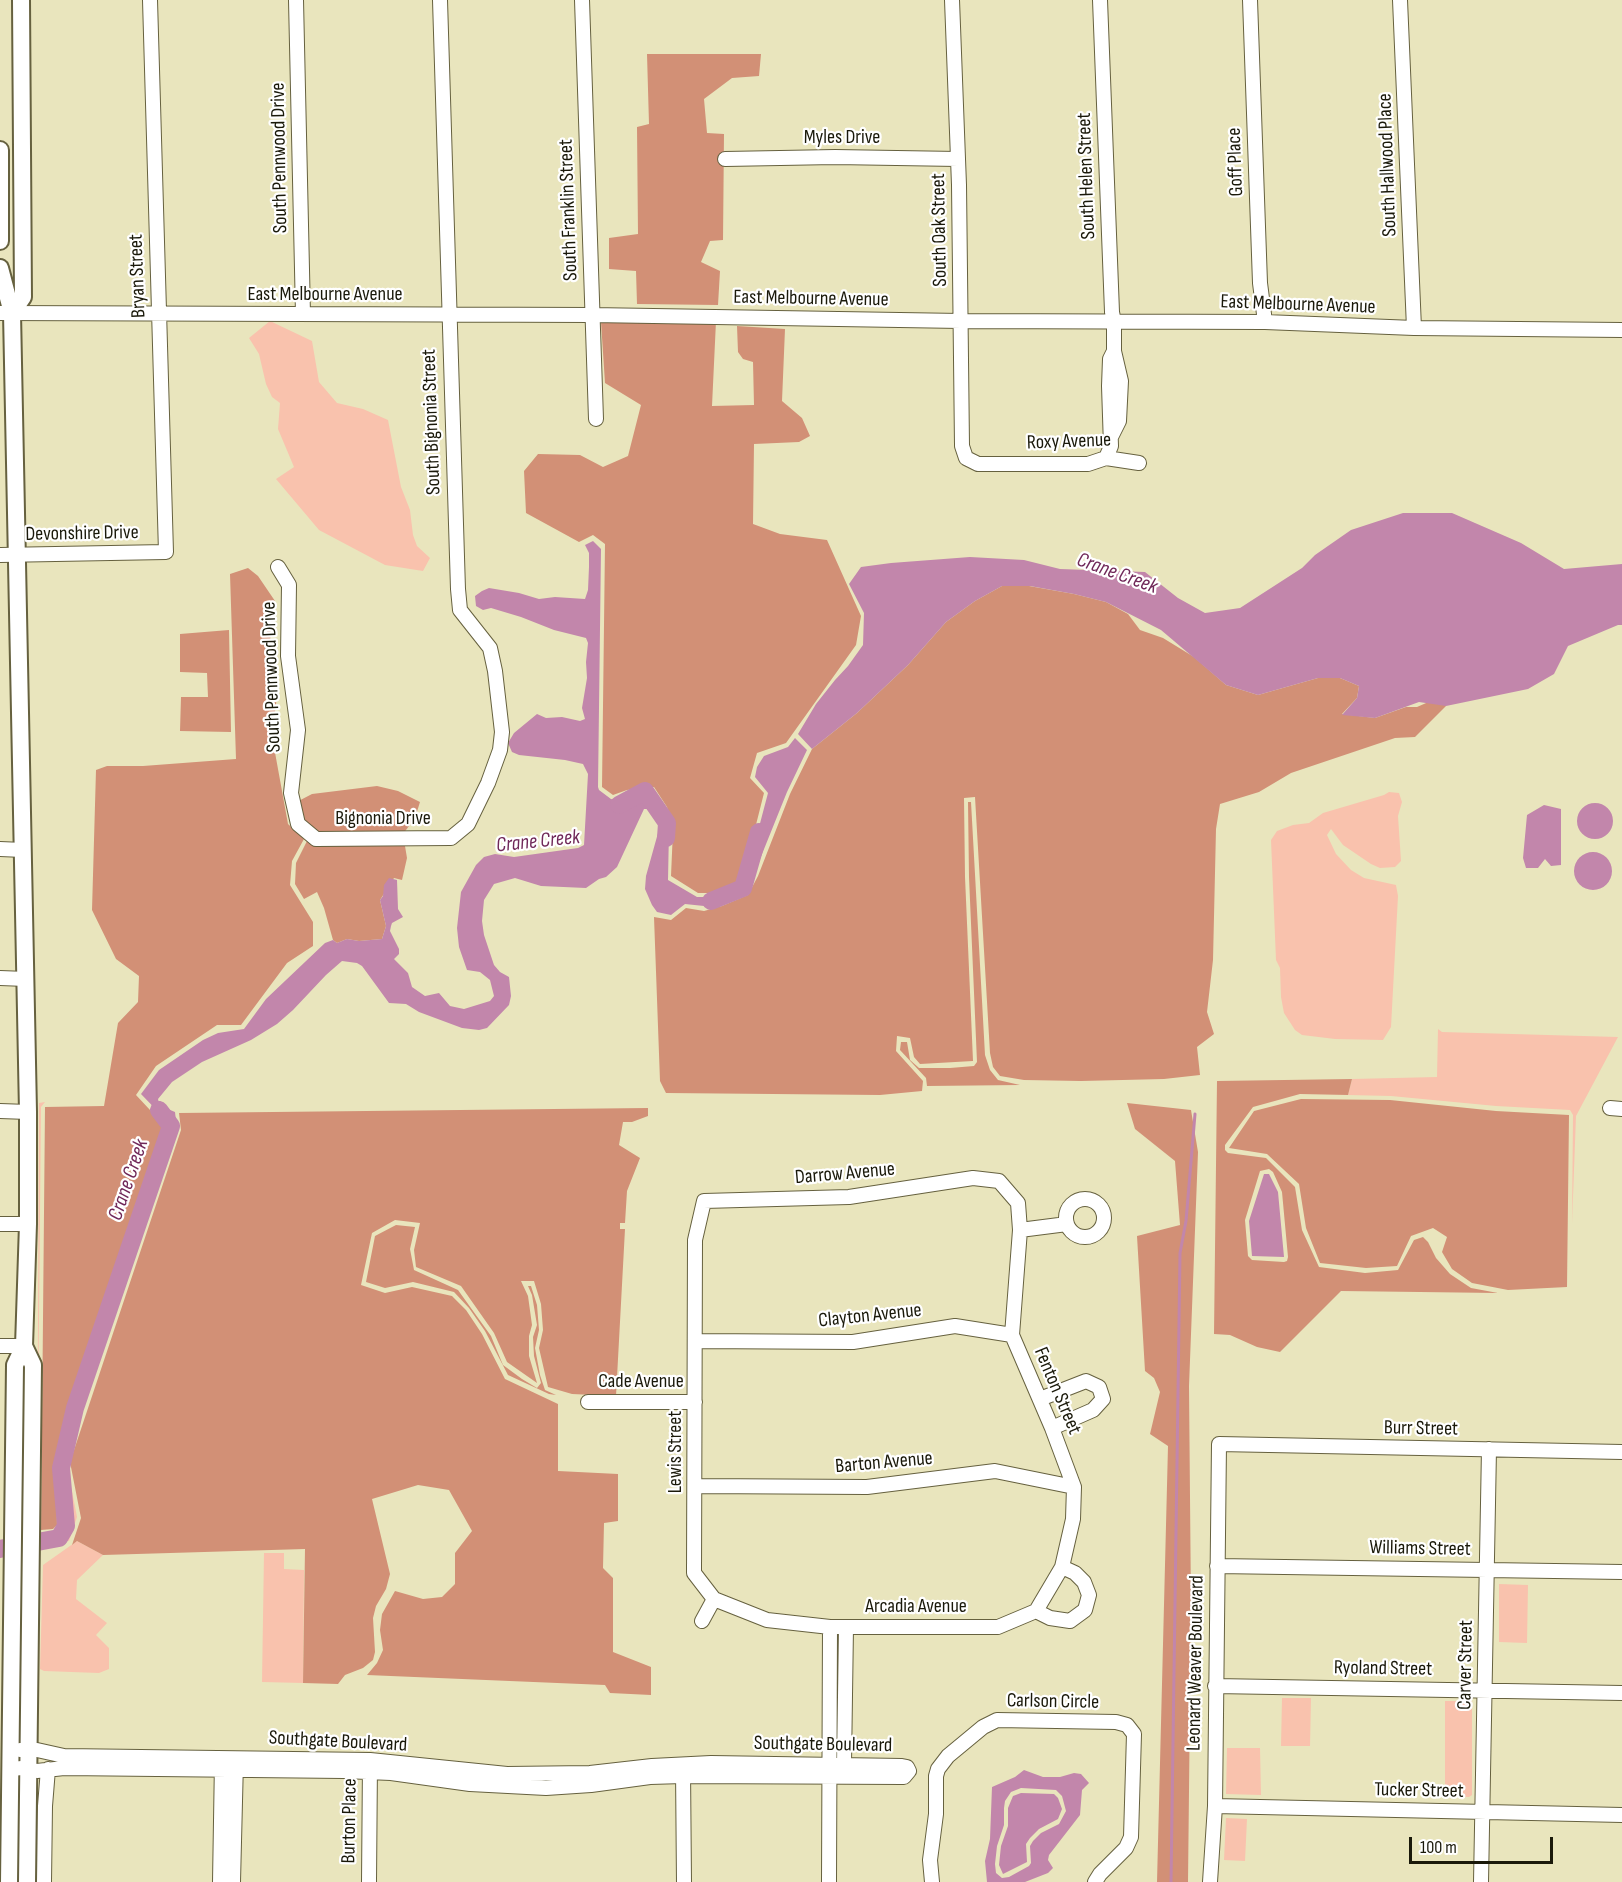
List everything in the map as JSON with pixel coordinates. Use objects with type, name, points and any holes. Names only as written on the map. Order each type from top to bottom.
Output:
[{"type":"main road","points":[[6,313],[23,297],[21,0]]},
{"type":"main road","points":[[0,150],[0,241]]},
{"type":"main road","points":[[0,268],[6,313],[17,555],[28,1112],[28,1224],[24,1346],[33,1365],[23,1523],[14,1564],[19,1750],[28,1769],[27,1882]]},
{"type":"main road","points":[[9,1882],[10,1769],[19,1750],[31,1562],[23,1523]]},
{"type":"street","name":"Bryan Street","points":[[150,0],[166,552]]},
{"type":"street","name":"South Pennwood Drive","points":[[296,0],[303,314]]},
{"type":"street","name":"South Bignonia Street","points":[[440,0],[458,589],[460,610],[490,648],[502,732],[500,750],[488,783],[468,824]]},
{"type":"street","name":"South Franklin Street","points":[[582,0],[596,419]]},
{"type":"street","name":"South Oak Street","points":[[952,0],[958,159],[962,446],[966,458]]},
{"type":"street","name":"South Helen Street","points":[[1100,0],[1114,322],[1114,351],[1110,359],[1109,386],[1111,446],[1106,458]]},
{"type":"street","name":"Goff Place","points":[[1250,0],[1260,283],[1265,322]]},
{"type":"street","name":"South Hallwood Place","points":[[1400,0],[1414,328]]},
{"type":"street","name":"Myles Drive","points":[[725,159],[835,157],[958,159]]},
{"type":"street","name":"East Melbourne Avenue","points":[[6,313],[592,315],[961,321],[1265,322],[1414,328],[1622,330]]},
{"type":"street","name":"Roxy Avenue","points":[[966,458],[978,464],[1088,464],[1106,458],[1139,464]]},
{"type":"street","name":"Devonshire Drive","points":[[0,555],[166,552]]},
{"type":"street","name":"South Pennwood Drive","points":[[278,567],[289,585],[288,656],[298,730],[291,793],[298,824]]},
{"type":"street","name":"Bignonia Drive","points":[[298,824],[316,839],[451,838],[468,824]]},
{"type":"street","points":[[0,849],[23,850]]},
{"type":"street","points":[[0,978],[26,979]]},
{"type":"street","points":[[0,1112],[28,1112]]},
{"type":"street","name":"Darrow Avenue","points":[[695,1240],[702,1198],[849,1197],[973,1178],[999,1181],[1018,1203]]},
{"type":"street","name":"Fenton Street","points":[[1018,1203],[1020,1230],[1012,1335],[1052,1428],[1074,1487],[1073,1519],[1062,1568],[1036,1611]]},
{"type":"street","points":[[0,1224],[28,1224]]},
{"type":"street","points":[[1020,1230],[1067,1224]]},
{"type":"street","name":"Lewis Street","points":[[695,1240],[694,1573],[714,1599]]},
{"type":"street","name":"Clayton Avenue","points":[[696,1341],[853,1342],[955,1326],[1012,1335]]},
{"type":"street","points":[[0,1346],[24,1346]]},
{"type":"street","points":[[1040,1399],[1086,1381],[1099,1388],[1103,1400],[1093,1410],[1052,1428]]},
{"type":"street","name":"Cade Avenue","points":[[588,1402],[695,1402]]},
{"type":"street","name":"Burr Street","points":[[1220,1444],[1622,1452]]},
{"type":"street","name":"Leonard Weaver Boulevard","points":[[1209,1882],[1215,1806],[1220,1444]]},
{"type":"street","name":"Carver Street","points":[[1481,1882],[1489,1449]]},
{"type":"street","name":"Barton Avenue","points":[[696,1486],[867,1487],[995,1471],[1074,1487]]},
{"type":"street","name":"Williams Street","points":[[1217,1566],[1622,1572]]},
{"type":"street","points":[[1036,1611],[1050,1618],[1070,1621],[1085,1610],[1089,1595],[1084,1582],[1075,1573],[1062,1568]]},
{"type":"street","points":[[702,1621],[714,1599]]},
{"type":"street","name":"Arcadia Avenue","points":[[714,1599],[767,1620],[830,1627],[998,1627],[1036,1611]]},
{"type":"street","points":[[830,1627],[830,1882]]},
{"type":"street","points":[[829,1770],[844,1764],[846,1627]]},
{"type":"street","name":"Ryoland Street","points":[[1215,1686],[1622,1693]]},
{"type":"street","name":"Carlson Circle","points":[[932,1882],[930,1860],[936,1814],[938,1768],[974,1734],[997,1720],[1116,1722],[1127,1725],[1134,1734],[1131,1837],[1126,1848],[1095,1882]]},
{"type":"street","name":"Southgate Boulevard","points":[[19,1750],[64,1756],[370,1766],[534,1775],[683,1770],[829,1770],[904,1778],[909,1771],[907,1767],[902,1766],[844,1764]]},
{"type":"street","points":[[229,1763],[227,1866],[233,1882]]},
{"type":"street","name":"Southgate Boulevard","points":[[10,1769],[37,1771],[229,1763]]},
{"type":"street","name":"Burton Place","points":[[369,1882],[370,1766]]},
{"type":"street","points":[[44,1882],[48,1769]]},
{"type":"street","points":[[683,1770],[684,1882]]},
{"type":"street","name":"Tucker Street","points":[[1215,1806],[1622,1815]]},
{"type":"street","points":[[220,1882],[227,1866]]},
{"type":"shaded area","points":[[647,54],[761,54],[759,76],[732,78],[704,99],[707,133],[724,134],[723,240],[710,241],[701,262],[720,271],[718,305],[637,304],[636,271],[609,269],[609,238],[638,234],[637,127],[649,124]]},
{"type":"shaded area","points":[[270,321],[312,341],[319,382],[337,403],[363,409],[388,420],[401,487],[410,510],[413,535],[417,546],[430,558],[423,571],[385,565],[319,530],[276,479],[294,467],[278,429],[280,403],[272,397],[266,384],[259,354],[249,338]]},
{"type":"shaded area","points":[[716,321],[712,406],[754,405],[753,362],[743,359],[738,352],[737,326],[785,329],[782,401],[802,418],[810,436],[799,442],[754,444],[753,524],[780,534],[827,540],[861,616],[856,645],[786,743],[757,753],[750,778],[764,793],[741,884],[717,893],[698,893],[671,876],[673,830],[667,807],[654,787],[627,790],[613,795],[602,787],[605,544],[593,535],[579,542],[526,513],[524,471],[538,454],[580,455],[603,467],[628,456],[641,405],[605,383],[601,322]]},
{"type":"shaded area","points":[[248,568],[258,576],[275,601],[270,641],[278,688],[272,736],[288,824],[304,839],[292,861],[290,885],[313,922],[313,946],[287,963],[241,1025],[217,1025],[156,1066],[136,1095],[164,1125],[165,1131],[73,1398],[60,1459],[56,1465],[57,1525],[53,1529],[41,1530],[45,1107],[104,1106],[118,1023],[138,1002],[139,976],[116,959],[92,910],[96,770],[107,766],[143,766],[236,759],[230,574]]},
{"type":"shaded area","points":[[1002,586],[1029,586],[1106,602],[1128,614],[1140,630],[1163,638],[1194,657],[1226,685],[1258,695],[1318,678],[1340,678],[1359,686],[1357,698],[1342,714],[1375,718],[1406,707],[1417,707],[1433,700],[1445,699],[1446,706],[1415,737],[1395,738],[1291,773],[1259,792],[1220,804],[1216,829],[1213,960],[1207,1012],[1214,1034],[1197,1047],[1200,1075],[1164,1079],[1081,1081],[1024,1080],[1000,1076],[993,1067],[990,1053],[975,797],[964,798],[973,1061],[920,1064],[914,1057],[910,1038],[897,1036],[896,1051],[923,1081],[922,1091],[880,1095],[666,1093],[660,1081],[654,917],[671,920],[686,908],[704,911],[748,895],[758,876],[790,794],[812,749],[857,713],[908,665],[946,622],[975,601]]},
{"type":"shaded area","points":[[229,630],[231,732],[180,731],[181,697],[208,697],[207,673],[180,672],[180,634]]},
{"type":"shaded area","points":[[377,786],[398,791],[420,802],[415,818],[403,834],[407,858],[402,880],[394,878],[380,900],[386,926],[382,939],[359,941],[347,939],[337,943],[333,940],[317,892],[304,899],[295,884],[296,863],[308,839],[289,806],[312,794]]},
{"type":"shaded area","points":[[1389,792],[1399,793],[1402,802],[1398,816],[1401,861],[1395,867],[1380,868],[1371,864],[1343,845],[1331,829],[1327,835],[1336,854],[1351,870],[1364,878],[1396,885],[1398,896],[1391,1027],[1383,1040],[1335,1039],[1302,1035],[1295,1030],[1284,1013],[1281,997],[1280,968],[1276,960],[1271,840],[1277,831],[1293,825],[1309,823],[1323,813]]},
{"type":"shaded area","points":[[968,802],[971,802],[985,1055],[990,1070],[998,1080],[1020,1085],[927,1086],[926,1078],[900,1050],[901,1042],[907,1042],[910,1060],[919,1068],[974,1066],[977,1062]]},
{"type":"shaded area","points":[[1438,1029],[1442,1032],[1618,1037],[1576,1116],[1572,1224],[1573,1115],[1570,1110],[1391,1096],[1348,1095],[1352,1079],[1437,1077]]},
{"type":"shaded area","points":[[1352,1079],[1348,1095],[1300,1094],[1253,1107],[1225,1145],[1228,1153],[1266,1158],[1295,1187],[1302,1230],[1319,1267],[1365,1273],[1398,1270],[1414,1240],[1423,1237],[1436,1258],[1450,1274],[1471,1288],[1498,1293],[1341,1291],[1280,1352],[1257,1347],[1230,1335],[1214,1334],[1217,1081]],"holes":[[[1269,1169],[1273,1172],[1282,1192],[1288,1257],[1284,1262],[1252,1260],[1248,1256],[1245,1220],[1260,1171]]]},
{"type":"shaded area","points":[[1301,1099],[1390,1100],[1496,1111],[1569,1115],[1567,1287],[1508,1290],[1472,1283],[1452,1269],[1442,1252],[1447,1237],[1433,1228],[1411,1236],[1397,1266],[1366,1268],[1320,1263],[1306,1228],[1299,1184],[1267,1154],[1229,1148],[1254,1111]]},
{"type":"shaded area","points":[[45,1102],[41,1107],[37,1520],[39,1103]]},
{"type":"shaded area","points":[[1127,1103],[1191,1110],[1198,1152],[1189,1386],[1191,1608],[1188,1882],[1157,1882],[1168,1446],[1150,1434],[1160,1392],[1154,1378],[1145,1371],[1137,1236],[1180,1225],[1175,1161],[1135,1129]]},
{"type":"shaded area","points":[[648,1108],[648,1116],[632,1122],[623,1122],[619,1145],[640,1158],[627,1191],[625,1223],[620,1223],[620,1229],[625,1229],[616,1396],[572,1394],[548,1387],[539,1348],[543,1330],[541,1304],[534,1281],[521,1281],[528,1296],[532,1325],[529,1336],[529,1356],[537,1383],[507,1362],[494,1333],[461,1286],[416,1267],[414,1250],[420,1223],[395,1220],[372,1233],[361,1285],[385,1293],[412,1287],[452,1296],[466,1310],[482,1334],[505,1379],[558,1404],[558,1471],[618,1474],[618,1521],[604,1523],[603,1568],[613,1578],[613,1652],[651,1667],[651,1695],[610,1693],[605,1685],[367,1675],[377,1663],[383,1650],[380,1630],[382,1614],[395,1591],[423,1599],[442,1597],[455,1584],[455,1553],[472,1531],[449,1490],[418,1485],[372,1499],[390,1574],[373,1618],[375,1652],[373,1660],[363,1668],[345,1675],[338,1684],[303,1683],[305,1549],[103,1555],[77,1541],[72,1545],[81,1518],[70,1462],[181,1130],[179,1113]]},
{"type":"shaded area","points":[[169,1131],[176,1132],[66,1460],[77,1517],[69,1541],[37,1541],[37,1530],[40,1535],[54,1534],[61,1527],[60,1467],[64,1460],[77,1400]]},
{"type":"shaded area","points":[[396,1225],[415,1227],[410,1249],[414,1270],[458,1290],[491,1336],[503,1365],[537,1388],[541,1383],[534,1356],[533,1337],[537,1325],[532,1295],[528,1286],[531,1286],[537,1305],[539,1330],[535,1348],[540,1375],[545,1390],[556,1395],[549,1394],[508,1375],[485,1331],[454,1292],[413,1282],[385,1288],[366,1282],[375,1236]]},
{"type":"shaded area","points":[[77,1541],[103,1555],[77,1580],[76,1599],[107,1623],[96,1635],[109,1648],[109,1669],[99,1673],[44,1671],[40,1669],[43,1565]]},
{"type":"shaded area","points":[[264,1553],[284,1553],[284,1569],[304,1570],[303,1683],[262,1682]]},
{"type":"shaded area","points":[[1499,1584],[1528,1585],[1527,1643],[1499,1642]]},
{"type":"shaded area","points":[[1282,1698],[1311,1698],[1310,1746],[1281,1746]]},
{"type":"shaded area","points":[[1445,1701],[1472,1701],[1472,1795],[1469,1797],[1445,1797]]},
{"type":"shaded area","points":[[1227,1748],[1260,1748],[1261,1795],[1226,1794]]},
{"type":"shaded area","points":[[1226,1818],[1247,1819],[1245,1861],[1224,1860]]},
{"type":"water","points":[[1403,513],[1452,513],[1521,543],[1564,569],[1622,564],[1622,625],[1568,646],[1554,674],[1528,689],[1446,706],[1419,702],[1375,718],[1342,715],[1357,698],[1359,686],[1340,678],[1318,678],[1258,695],[1226,685],[1161,630],[1106,602],[1030,586],[1002,586],[975,601],[946,622],[908,665],[857,713],[812,749],[798,734],[816,704],[863,645],[864,613],[849,584],[861,567],[970,557],[1024,560],[1060,569],[1145,572],[1178,598],[1205,613],[1240,608],[1302,568],[1315,555],[1351,530]]},
{"type":"water","points":[[593,541],[601,549],[598,787],[611,799],[621,801],[631,794],[651,792],[663,809],[669,830],[668,880],[697,897],[718,897],[743,888],[768,793],[755,777],[757,767],[764,756],[788,747],[795,738],[807,750],[745,891],[721,902],[704,906],[685,904],[671,915],[657,912],[645,889],[661,813],[657,809],[644,809],[617,867],[606,877],[586,888],[541,886],[515,878],[494,884],[484,900],[482,921],[484,935],[494,965],[509,977],[511,996],[509,1005],[487,1028],[479,1030],[462,1028],[419,1012],[406,1004],[389,1003],[362,966],[342,961],[277,1024],[251,1040],[202,1062],[172,1082],[158,1099],[163,1107],[175,1112],[177,1130],[176,1132],[169,1131],[167,1121],[141,1094],[159,1070],[203,1040],[218,1033],[244,1029],[266,999],[325,943],[333,940],[337,943],[347,939],[359,941],[382,939],[386,926],[380,900],[383,896],[384,885],[389,878],[397,880],[398,909],[403,917],[391,926],[390,931],[399,949],[399,954],[394,959],[408,973],[412,987],[425,996],[439,993],[450,1006],[464,1009],[490,1001],[494,996],[490,980],[480,972],[467,970],[459,947],[457,928],[461,892],[476,865],[484,857],[495,854],[514,857],[578,848],[584,845],[588,774],[583,764],[519,755],[512,752],[508,743],[514,733],[537,714],[546,718],[562,717],[580,721],[585,719],[582,708],[587,678],[588,643],[586,638],[554,630],[521,617],[491,608],[483,610],[476,606],[475,596],[489,588],[539,599],[555,597],[585,599],[588,590],[589,553],[585,545]]},
{"type":"water","points":[[1595,803],[1608,808],[1613,821],[1608,834],[1595,839],[1582,834],[1577,821],[1582,808]]},
{"type":"water","points":[[1544,805],[1561,809],[1561,865],[1551,866],[1545,859],[1538,868],[1526,868],[1523,858],[1527,815]]},
{"type":"water","points":[[1593,852],[1606,858],[1612,871],[1606,884],[1593,890],[1580,884],[1574,871],[1580,858]]},
{"type":"water","points":[[1264,1174],[1269,1174],[1278,1192],[1284,1257],[1252,1256],[1249,1221]]},
{"type":"water","points":[[1024,1770],[1043,1777],[1060,1777],[1074,1773],[1081,1774],[1089,1783],[1082,1790],[1080,1815],[1049,1855],[1048,1860],[1053,1868],[1048,1873],[1025,1882],[987,1882],[985,1861],[990,1839],[992,1787],[1015,1777]],"holes":[[[1021,1788],[1056,1790],[1062,1796],[1066,1811],[1059,1824],[1041,1833],[1033,1841],[1030,1846],[1031,1863],[1029,1866],[1009,1877],[1002,1878],[996,1873],[995,1864],[997,1846],[1004,1825],[1005,1801],[1011,1792]]]},
{"type":"water","points":[[1021,1793],[1054,1794],[1062,1809],[1058,1819],[1039,1829],[1026,1844],[1027,1862],[1003,1874],[999,1865],[1001,1846],[1008,1826],[1008,1808],[1013,1796]]},
{"type":"waterway","name":"Crane Creek","points":[[619,805],[645,791],[667,823],[666,838]]},
{"type":"waterway","name":"Crane Creek","points":[[711,901],[743,888],[759,832]]},
{"type":"waterway","name":"Crane Creek","points":[[0,1549],[59,1538],[66,1526],[61,1468],[75,1408],[171,1126],[159,1110]]},
{"type":"waterway","points":[[1171,1882],[1180,1253],[1186,1221],[1195,1114]]}]
